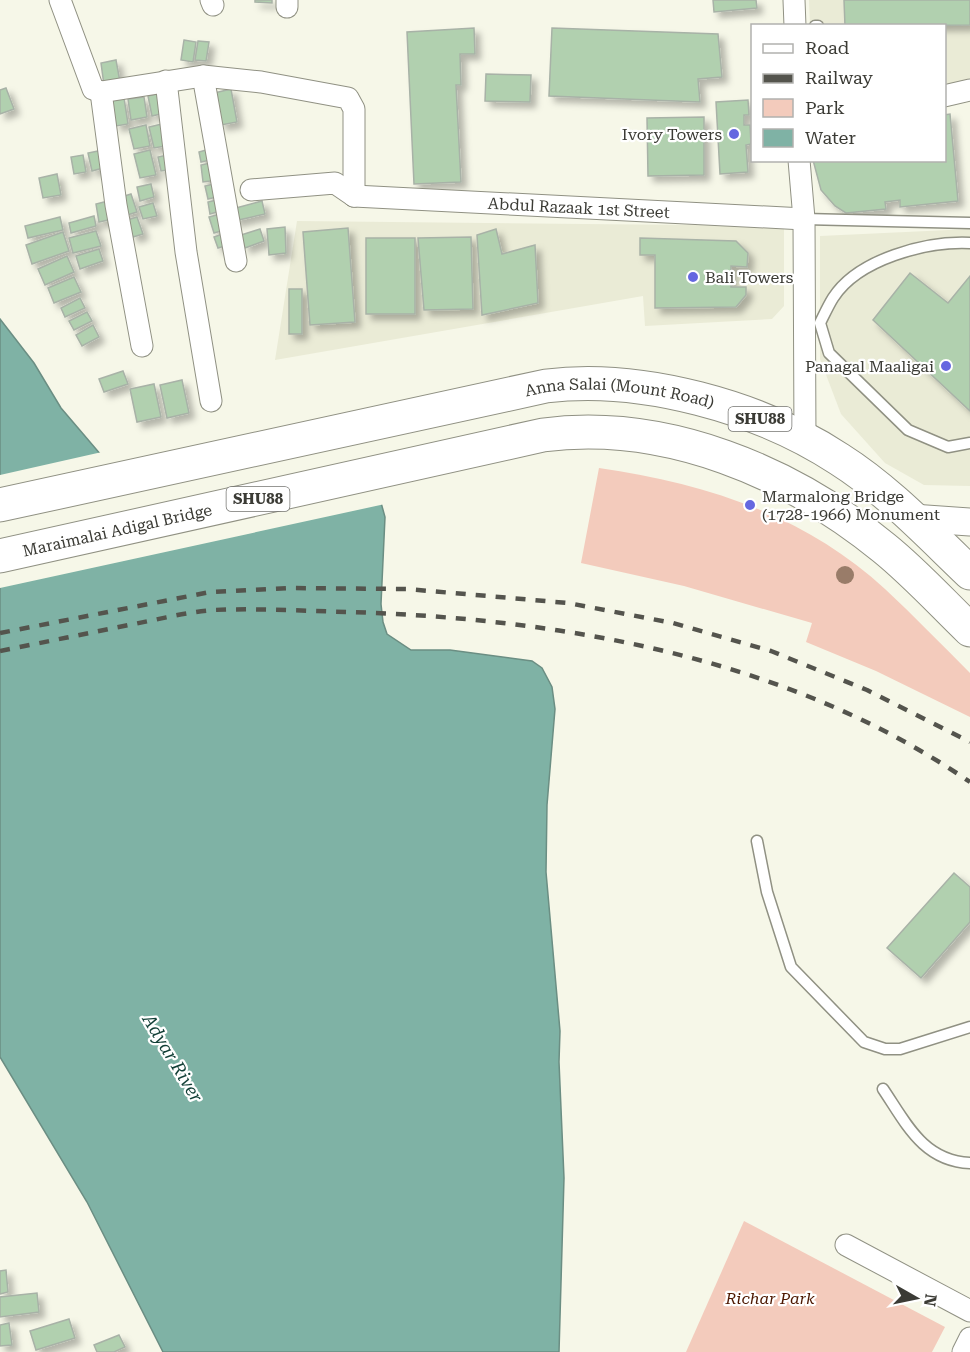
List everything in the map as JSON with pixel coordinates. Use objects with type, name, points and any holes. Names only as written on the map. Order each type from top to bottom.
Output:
[{"type":"main road","name":"Anna Salai (Mount Road)","points":[[0,505],[503,396],[569,383],[609,385],[664,392],[757,417],[805,439],[840,459],[912,518],[970,573]]},
{"type":"main road","name":"Anna Salai (Mount Road)","points":[[515,441],[562,432],[635,435],[697,448],[748,466],[794,487],[877,543],[970,630]]},
{"type":"main road","name":"Maraimalai Adigal Bridge","points":[[0,556],[515,441]]},
{"type":"street","points":[[60,0],[93,89],[101,92],[203,76],[261,82],[348,98],[354,109],[354,196]]},
{"type":"street","points":[[794,0],[795,24]]},
{"type":"street","points":[[203,76],[236,261]]},
{"type":"street","points":[[166,81],[186,252],[211,401]]},
{"type":"street","points":[[946,96],[970,90]]},
{"type":"street","points":[[101,92],[116,205],[142,346]]},
{"type":"street","points":[[799,162],[804,219],[805,439]]},
{"type":"street","points":[[252,190],[335,183],[354,196]]},
{"type":"street","name":"Abdul Razaak 1st Street","points":[[354,196],[804,219]]},
{"type":"street","points":[[912,518],[970,522]]},
{"type":"street","points":[[846,1245],[970,1311]]},
{"type":"street","points":[[963,1352],[970,1338]]},
{"type":"lane","points":[[804,219],[970,222]]},
{"type":"lane","points":[[970,243],[955,243],[902,252],[856,274],[833,297],[820,323],[829,353],[908,430],[948,447],[970,443]]},
{"type":"lane","points":[[805,349],[829,353]]},
{"type":"lane","points":[[758,841],[767,892],[791,967],[864,1042],[885,1049],[900,1049],[970,1027]]},
{"type":"lane","points":[[883,1089],[916,1139],[925,1148],[960,1162],[970,1163]]},
{"type":"shaded area","points":[[809,0],[970,0],[970,81],[946,87],[946,24],[810,24]]},
{"type":"shaded area","points":[[297,221],[784,226],[784,306],[772,319],[645,326],[643,296],[275,360]]},
{"type":"shaded area","points":[[970,229],[970,486],[924,485],[885,463],[841,414],[820,359],[820,236]]},
{"type":"green space","points":[[599,468],[677,483],[751,506],[787,522],[854,563],[885,589],[970,673],[970,717],[876,671],[806,642],[812,623],[684,586],[581,563]]},
{"type":"green space","name":"Richar Park","points":[[744,1221],[945,1327],[932,1352],[686,1352]]},
{"type":"water","name":"Adyar River","points":[[0,319],[34,363],[61,408],[113,469],[170,504],[380,499],[385,517],[381,604],[387,634],[411,650],[450,650],[532,661],[542,668],[552,687],[555,709],[547,805],[546,872],[560,1031],[559,1062],[564,1178],[559,1352],[163,1352],[87,1202],[0,1057]]},
{"type":"pier","points":[[102,452],[115,467],[171,501],[209,503],[370,490],[382,497],[385,504],[0,588],[0,475]]},
{"type":"building","points":[[255,0],[272,0],[272,3],[255,2]]},
{"type":"building","points":[[713,0],[756,0],[757,8],[714,12]]},
{"type":"building","points":[[844,0],[970,0],[970,25],[845,24]]},
{"type":"building","points":[[474,28],[475,54],[460,54],[461,85],[456,85],[461,182],[414,184],[407,32]]},
{"type":"building","points":[[552,28],[718,34],[722,77],[698,79],[700,102],[549,96]]},
{"type":"building","points":[[184,40],[196,42],[193,62],[181,60]]},
{"type":"building","points":[[198,41],[209,42],[206,61],[195,60]]},
{"type":"building","points":[[116,60],[120,82],[104,85],[101,63]]},
{"type":"building","points":[[486,74],[531,75],[530,102],[485,101]]},
{"type":"building","points":[[6,88],[14,109],[0,114],[0,90]]},
{"type":"building","points":[[231,89],[237,122],[221,125],[214,93]]},
{"type":"building","points":[[161,93],[165,113],[152,116],[148,96]]},
{"type":"building","points":[[144,97],[147,117],[131,120],[128,99]]},
{"type":"building","points":[[124,98],[128,124],[116,126],[112,100]]},
{"type":"building","name":"Ivory Towers","points":[[748,100],[749,115],[744,115],[744,125],[750,125],[751,144],[746,145],[748,172],[720,174],[716,102]]},
{"type":"building","points":[[950,114],[958,201],[900,207],[900,200],[885,202],[886,209],[846,213],[835,206],[821,190],[814,162],[946,162],[946,115]]},
{"type":"building","points":[[704,117],[704,175],[648,176],[647,118]]},
{"type":"building","points":[[166,123],[171,145],[154,148],[149,127]]},
{"type":"building","points":[[146,125],[150,146],[134,149],[129,129]]},
{"type":"building","points":[[213,148],[215,159],[201,162],[199,152]]},
{"type":"building","points":[[103,150],[107,167],[92,171],[88,153]]},
{"type":"building","points":[[150,150],[156,175],[140,178],[134,154]]},
{"type":"building","points":[[172,154],[174,169],[161,171],[158,157]]},
{"type":"building","points":[[83,155],[86,172],[74,174],[71,157]]},
{"type":"building","points":[[215,162],[218,180],[203,182],[201,165]]},
{"type":"building","points":[[57,174],[61,195],[43,198],[39,178]]},
{"type":"building","points":[[218,183],[221,196],[208,199],[205,186]]},
{"type":"building","points":[[151,184],[154,197],[140,201],[137,187]]},
{"type":"building","points":[[131,194],[137,212],[124,216],[118,198]]},
{"type":"building","points":[[221,199],[224,210],[210,214],[208,202]]},
{"type":"building","points":[[112,200],[117,218],[99,222],[96,204]]},
{"type":"building","points":[[262,201],[265,214],[234,221],[232,209]]},
{"type":"building","points":[[153,203],[157,216],[143,219],[139,207]]},
{"type":"building","points":[[224,213],[228,229],[214,233],[209,217]]},
{"type":"building","points":[[94,216],[96,226],[71,233],[69,223]]},
{"type":"building","points":[[60,217],[63,230],[28,238],[25,226]]},
{"type":"building","points":[[137,217],[143,234],[133,237],[127,220]]},
{"type":"building","points":[[285,227],[286,253],[269,255],[267,229]]},
{"type":"building","points":[[348,228],[355,322],[310,325],[303,232]]},
{"type":"building","points":[[260,229],[264,241],[245,248],[241,235]]},
{"type":"building","points":[[496,229],[502,254],[535,245],[538,303],[482,315],[477,235]]},
{"type":"building","points":[[96,231],[101,246],[73,253],[69,238]]},
{"type":"building","points":[[63,232],[69,251],[32,264],[26,245]]},
{"type":"building","points":[[228,232],[232,244],[218,248],[214,237]]},
{"type":"building","points":[[471,237],[473,309],[424,310],[418,238]]},
{"type":"building","points":[[366,238],[415,238],[415,314],[366,314]]},
{"type":"building","name":"Bali Towers","points":[[640,238],[736,241],[748,253],[747,267],[731,266],[731,287],[746,287],[746,295],[736,307],[655,308],[655,255],[640,255]]},
{"type":"building","points":[[99,249],[103,261],[80,269],[76,256]]},
{"type":"building","points":[[67,256],[74,272],[45,285],[38,269]]},
{"type":"building","name":"Panagal Maaligai","points":[[910,273],[948,303],[970,276],[970,411],[873,320]]},
{"type":"building","points":[[74,277],[81,292],[54,303],[48,288]]},
{"type":"building","points":[[289,289],[302,289],[302,334],[289,334]]},
{"type":"building","points":[[80,298],[85,308],[65,317],[61,308]]},
{"type":"building","points":[[87,312],[92,321],[74,330],[69,321]]},
{"type":"building","points":[[93,325],[99,337],[82,346],[76,335]]},
{"type":"building","points":[[123,371],[128,384],[104,392],[99,379]]},
{"type":"building","points":[[182,380],[189,413],[167,418],[160,385]]},
{"type":"building","points":[[154,384],[161,417],[137,422],[130,389]]},
{"type":"building","points":[[954,873],[970,887],[970,922],[921,978],[887,948]]},
{"type":"building","points":[[6,1270],[8,1292],[0,1294],[0,1271]]},
{"type":"building","points":[[37,1293],[39,1312],[0,1317],[0,1297]]},
{"type":"building","points":[[69,1319],[75,1338],[36,1350],[30,1331]]},
{"type":"building","points":[[9,1323],[12,1345],[0,1346],[0,1325]]},
{"type":"building","points":[[119,1335],[125,1347],[114,1352],[97,1352],[94,1345]]},
{"type":"railway","points":[[0,633],[210,592],[290,588],[407,589],[568,603],[673,623],[771,651],[867,690],[970,742]]},
{"type":"railway","points":[[0,651],[193,612],[213,610],[350,612],[431,616],[512,624],[593,636],[673,653],[751,676],[827,704],[900,739],[970,782]]},
{"type":"place","name":"Ivory Towers","points":[[734,134]]},
{"type":"place","name":"Bali Towers","points":[[693,277]]},
{"type":"place","name":"Panagal Maaligai","points":[[946,366]]},
{"type":"place","name":"Marmalong Bridge (1728-1966) Monument","points":[[750,505]]}]
